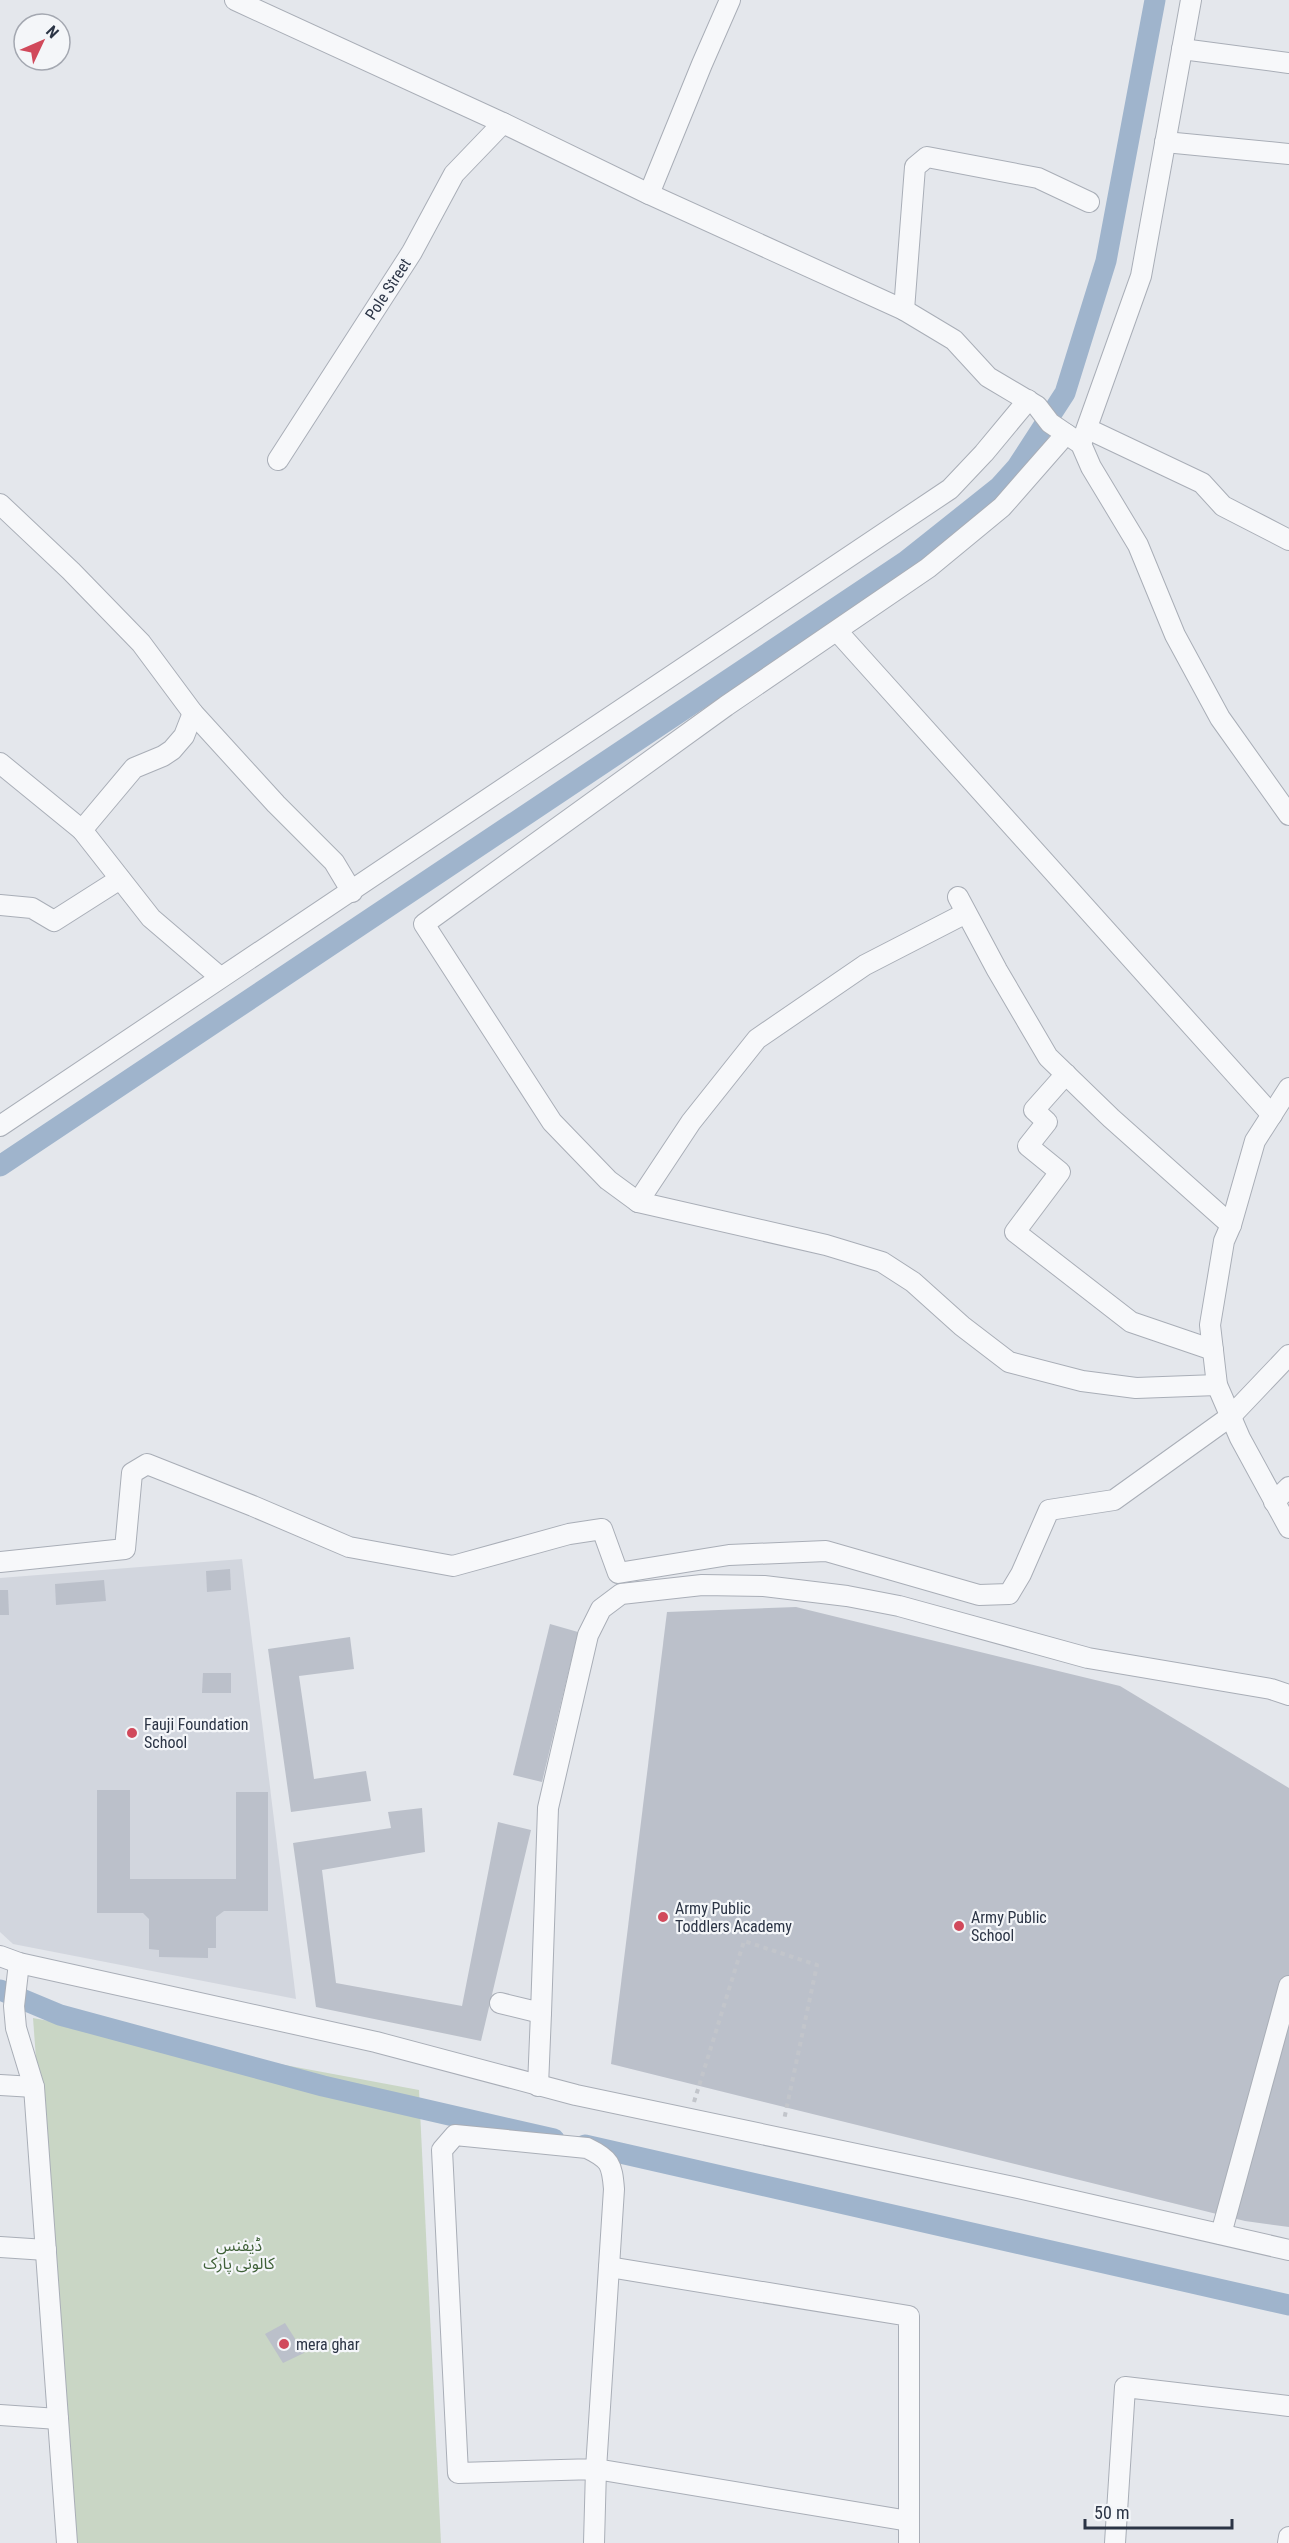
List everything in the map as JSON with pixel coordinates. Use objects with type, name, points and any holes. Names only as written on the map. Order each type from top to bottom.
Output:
[{"type":"street","points":[[235,0],[503,123],[649,194],[904,310],[954,340],[988,377],[1033,403],[1071,433],[1202,483],[1223,506],[1289,540]]},
{"type":"street","points":[[649,194],[730,0]]},
{"type":"street","points":[[1191,0],[1141,276],[1071,433],[1002,507],[928,568],[726,706],[424,924],[552,1122],[608,1180],[638,1202],[826,1245],[882,1262],[913,1282],[962,1326],[1009,1362],[1082,1381],[1136,1388],[1217,1385]]},
{"type":"street","points":[[1182,49],[1289,63]]},
{"type":"street","name":"Pole Street","points":[[278,460],[412,252],[454,174],[503,123]]},
{"type":"street","points":[[1165,142],[1289,154]]},
{"type":"street","points":[[904,310],[915,167],[921,160],[927,157],[1038,178],[1089,202]]},
{"type":"street","points":[[0,1126],[950,489],[1033,403]]},
{"type":"street","points":[[1071,433],[1138,545],[1175,635],[1220,718],[1289,815]]},
{"type":"street","points":[[0,504],[71,571],[141,643],[193,713],[276,804],[334,862],[352,891]]},
{"type":"street","points":[[837,631],[1272,1115]]},
{"type":"street","points":[[81,830],[134,768],[172,750],[184,736],[193,713]]},
{"type":"street","points":[[0,763],[81,830],[151,918],[220,978]]},
{"type":"street","points":[[0,905],[32,908],[54,921],[120,879]]},
{"type":"street","points":[[638,1202],[691,1122],[757,1039],[864,965],[962,905],[1048,1056],[1111,1118],[1231,1225]]},
{"type":"street","points":[[1066,1074],[1034,1110],[1047,1122],[1028,1146],[1060,1172],[1015,1232],[1131,1322],[1213,1350]]},
{"type":"street","points":[[1289,1088],[1256,1141],[1231,1225],[1224,1240],[1210,1325],[1217,1385],[1230,1416],[1289,1528]]},
{"type":"street","points":[[0,1562],[125,1549],[132,1473],[147,1464],[349,1547],[453,1566],[569,1534],[602,1529],[618,1573],[729,1555],[826,1551],[979,1595],[1009,1594],[1021,1574],[1049,1510],[1114,1500],[1230,1416],[1289,1355]]},
{"type":"street","points":[[1274,1502],[1289,1487]]},
{"type":"street","points":[[538,2086],[548,1808],[588,1635],[601,1609],[621,1594],[702,1585],[764,1586],[848,1596],[899,1606],[1088,1658],[1271,1689],[1289,1695]]},
{"type":"street","points":[[0,1956],[18,1971],[376,2042],[538,2086],[1289,2250]]},
{"type":"street","points":[[18,1971],[14,2006],[8,2026],[34,2087],[67,2543]]},
{"type":"street","points":[[1221,2235],[1289,1986]]},
{"type":"street","points":[[500,2003],[541,2013]]},
{"type":"street","points":[[0,2085],[34,2087]]},
{"type":"street","points":[[594,2543],[596,2469],[614,2188],[612,2168],[602,2155],[586,2148],[455,2135],[441,2150],[458,2473],[596,2469],[909,2521]]},
{"type":"street","points":[[0,2247],[46,2250]]},
{"type":"street","points":[[609,2267],[909,2316],[909,2543]]},
{"type":"street","points":[[1115,2543],[1125,2387],[1289,2406]]},
{"type":"street","points":[[0,2415],[58,2419]]},
{"type":"street","points":[[1288,2543],[1289,2537]]},
{"type":"path","points":[[689,2119],[744,1941],[817,1965],[780,2138]]},
{"type":"shaded area","name":"Fauji Foundation School","points":[[242,1559],[296,1999],[13,1944],[0,1932],[0,1578]]},
{"type":"green space","name":"ڈیفنس کالونی پارک","points":[[33,2018],[419,2090],[441,2543],[72,2543]]},
{"type":"building","points":[[230,1569],[231,1590],[207,1592],[206,1571]]},
{"type":"building","points":[[104,1580],[106,1601],[56,1605],[55,1584]]},
{"type":"building","points":[[0,1590],[8,1590],[9,1615],[0,1615]]},
{"type":"building","name":"Army Public School","points":[[796,1607],[1120,1686],[1289,1788],[1289,2227],[1245,2221],[611,2064],[667,1612]]},
{"type":"building","points":[[550,1624],[578,1632],[542,1782],[513,1775]]},
{"type":"building","points":[[350,1637],[354,1669],[299,1676],[314,1779],[366,1771],[371,1801],[291,1812],[268,1649]]},
{"type":"building","points":[[203,1673],[231,1673],[231,1693],[202,1693]]},
{"type":"building","points":[[97,1790],[130,1790],[130,1879],[236,1879],[236,1792],[268,1792],[268,1911],[224,1911],[216,1917],[216,1948],[208,1948],[208,1958],[159,1957],[159,1950],[149,1949],[149,1919],[143,1913],[97,1913]]},
{"type":"building","points":[[422,1808],[425,1852],[322,1870],[336,1983],[462,2006],[498,1822],[531,1830],[481,2041],[316,2007],[293,1843],[391,1828],[388,1812]]},
{"type":"building","name":"mera ghar","points":[[285,2323],[304,2353],[283,2363],[265,2334]]},
{"type":"waterway","points":[[0,1166],[906,561],[999,487],[1017,467],[1065,393],[1106,261],[1155,0]]},
{"type":"waterway","points":[[0,1990],[60,2015],[323,2086],[554,2139]]},
{"type":"waterway","points":[[585,2145],[1289,2305]]},
{"type":"place","name":"Fauji Foundation School","points":[[132,1733]]},
{"type":"place","name":"Army Public Toddlers Academy","points":[[663,1917]]},
{"type":"place","name":"Army Public School","points":[[959,1926]]},
{"type":"place","name":"mera ghar","points":[[284,2344]]}]
